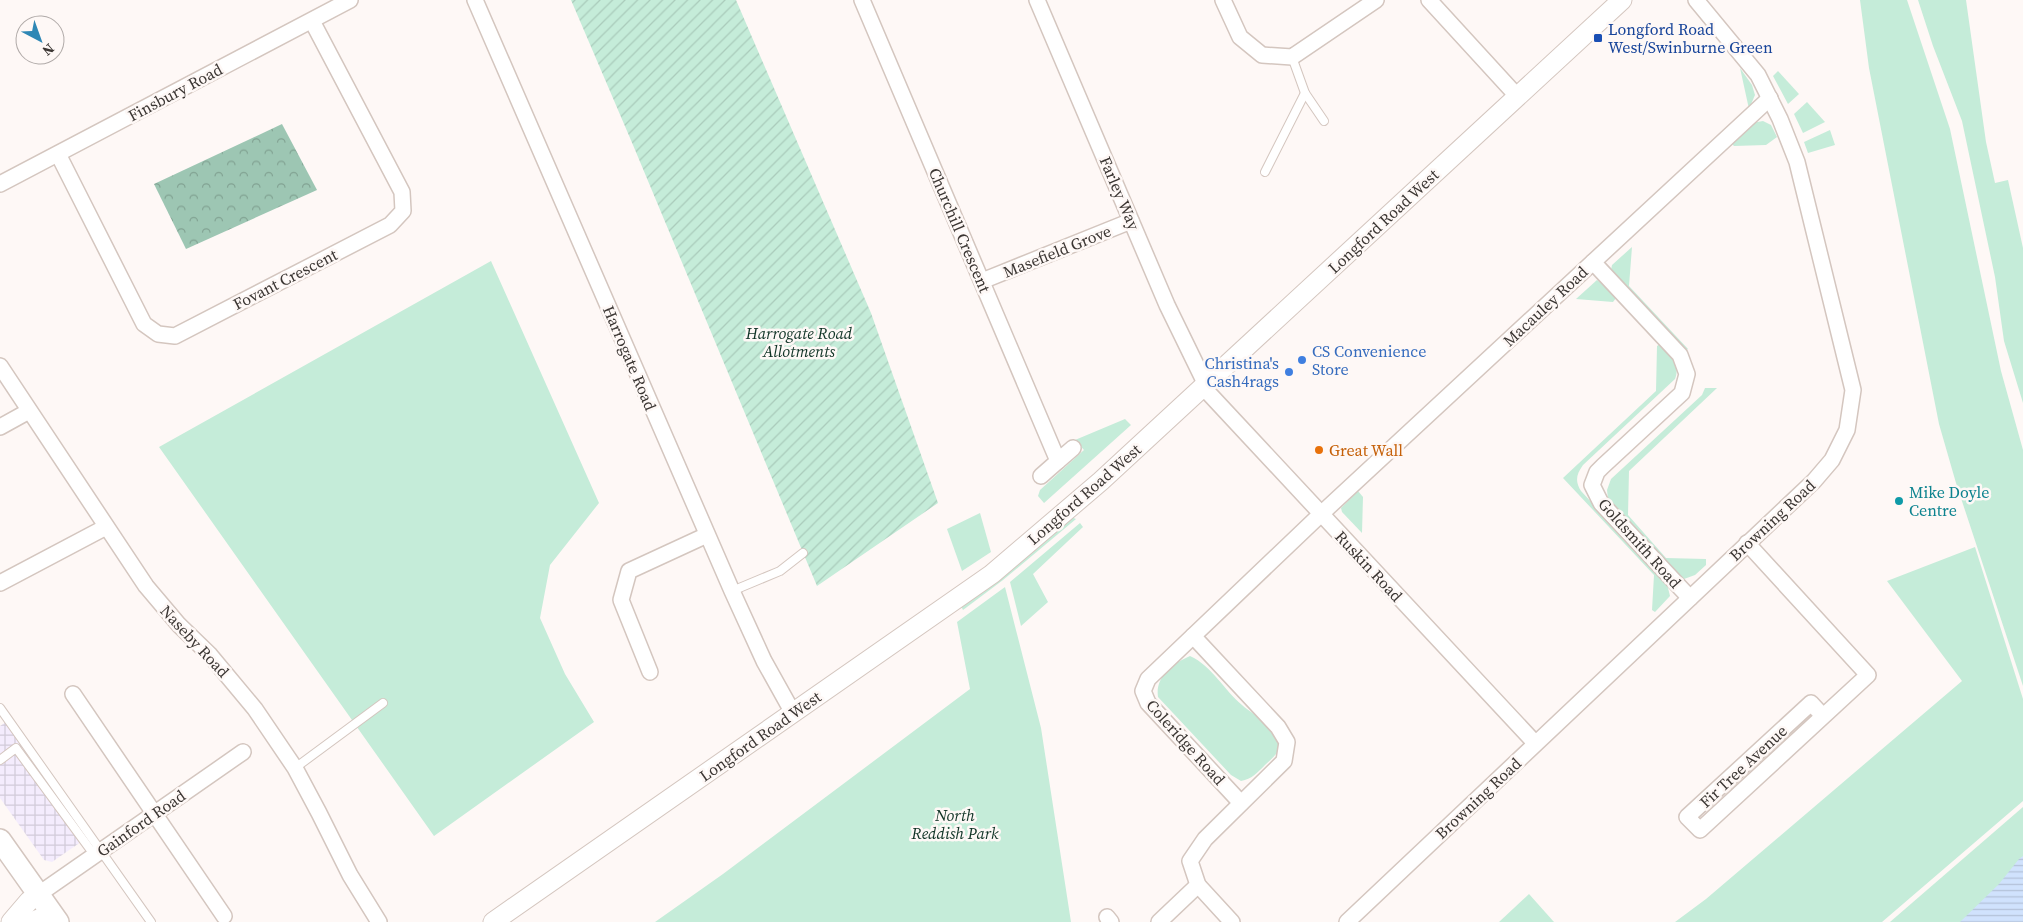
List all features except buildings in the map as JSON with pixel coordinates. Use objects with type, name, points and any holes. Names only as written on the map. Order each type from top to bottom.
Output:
[{"type":"main road","points":[[0,840],[57,920]]},
{"type":"street","name":"Finsbury Road","points":[[0,184],[350,0]]},
{"type":"street","name":"Harrogate Road","points":[[475,0],[707,535],[764,661],[792,713]]},
{"type":"street","name":"Churchill Crescent","points":[[862,0],[1058,461]]},
{"type":"street","name":"Farley Way","points":[[1037,0],[1167,305],[1205,386]]},
{"type":"street","points":[[1223,0],[1240,37],[1262,55],[1292,57],[1376,0]]},
{"type":"street","points":[[1429,0],[1517,96]]},
{"type":"street","name":"Longford Road West","points":[[493,922],[992,574],[1101,481],[1622,0]]},
{"type":"street","name":"Browning Road","points":[[1346,922],[1814,481],[1832,460],[1848,430],[1853,390],[1842,339],[1791,142],[1758,75],[1696,0]]},
{"type":"street","name":"Fovant Crescent","points":[[58,154],[144,324],[158,334],[175,336],[390,225],[402,211],[402,192],[312,21]]},
{"type":"street","name":"Macauley Road","points":[[1321,514],[1770,98]]},
{"type":"street","name":"Masefield Grove","points":[[982,281],[1132,221]]},
{"type":"street","name":"Goldsmith Road","points":[[1593,262],[1680,355],[1688,374],[1682,393],[1597,472],[1592,485],[1601,502],[1690,598]]},
{"type":"street","name":"Naseby Road","points":[[0,366],[146,586],[179,625],[210,655],[255,709],[295,768],[350,875],[379,922]]},
{"type":"street","name":"Ruskin Road","points":[[1205,386],[1535,744]]},
{"type":"street","points":[[0,427],[29,411]]},
{"type":"street","points":[[1041,476],[1072,448]]},
{"type":"street","name":"Coleridge Road","points":[[1241,803],[1148,703],[1143,690],[1148,679],[1321,514]]},
{"type":"street","points":[[0,583],[106,527]]},
{"type":"street","points":[[650,672],[621,600],[629,571],[707,535]]},
{"type":"street","name":"Fir Tree Avenue","points":[[1747,543],[1868,676],[1700,830],[1688,817],[1811,703],[1823,716]]},
{"type":"street","points":[[1193,636],[1278,727],[1287,742],[1284,761],[1205,839],[1190,861],[1198,885],[1232,922]]},
{"type":"street","points":[[73,694],[224,916]]},
{"type":"street","name":"Gainford Road","points":[[39,894],[243,752]]},
{"type":"street","points":[[1159,922],[1198,885]]},
{"type":"street","points":[[11,922],[29,901],[39,894]]},
{"type":"street","points":[[31,922],[41,918],[57,920]]},
{"type":"lane","points":[[1292,57],[1305,93],[1324,121]]},
{"type":"lane","points":[[1265,172],[1305,93]]},
{"type":"lane","points":[[732,591],[780,570],[803,553]]},
{"type":"lane","points":[[295,768],[382,703]]},
{"type":"lane","points":[[0,708],[98,853]]},
{"type":"lane","points":[[0,760],[16,748],[151,922]]},
{"type":"shaded area","points":[[6,722],[88,837],[52,862],[44,860],[0,798],[0,726]]},
{"type":"green space","name":"Harrogate Road Allotments","points":[[571,0],[736,0],[871,313],[938,503],[817,586],[633,145]]},
{"type":"green space","points":[[1860,0],[1907,0],[1950,129],[2001,371],[2023,450],[2023,686],[1956,483],[1939,424],[1869,68]]},
{"type":"green space","points":[[1918,0],[1966,0],[1986,142],[1995,183],[2008,180],[2023,248],[2023,403],[2004,341],[1995,277],[1962,121],[1933,46]]},
{"type":"green space","points":[[1740,68],[1752,85],[1755,95],[1749,109]]},
{"type":"green space","points":[[1778,71],[1799,94],[1788,104],[1773,76]]},
{"type":"green space","points":[[1807,102],[1825,122],[1803,133],[1794,114]]},
{"type":"green space","points":[[1763,121],[1771,125],[1777,137],[1766,145],[1734,146],[1731,143],[1752,123]]},
{"type":"green space","points":[[282,124],[317,190],[186,249],[154,184]]},
{"type":"green space","points":[[1830,130],[1835,145],[1808,153],[1804,142]]},
{"type":"green space","points":[[1632,247],[1629,286],[1688,349],[1684,352],[1611,270],[1612,265]]},
{"type":"green space","points":[[491,261],[599,503],[550,565],[540,618],[565,674],[594,722],[434,836],[159,447]]},
{"type":"green space","points":[[1597,280],[1616,298],[1613,302],[1576,299]]},
{"type":"green space","points":[[1660,344],[1676,364],[1675,379],[1583,465],[1577,478],[1581,491],[1667,584],[1670,596],[1655,612],[1652,610],[1654,575],[1563,478],[1656,391],[1657,346]]},
{"type":"green space","points":[[1705,388],[1717,388],[1629,471],[1628,515],[1666,558],[1706,559],[1706,565],[1695,575],[1684,579],[1678,576],[1608,499],[1607,490],[1611,479],[1702,395]]},
{"type":"green space","points":[[1125,419],[1131,425],[1044,503],[1038,496],[1040,490],[1084,450],[1075,440]]},
{"type":"green space","points":[[1358,491],[1363,497],[1362,533],[1342,512],[1341,508]]},
{"type":"green space","points":[[980,513],[991,552],[962,571],[947,529]]},
{"type":"green space","points":[[1071,517],[1076,519],[1003,580],[963,610],[961,606]]},
{"type":"green space","points":[[1080,523],[1083,527],[1033,574],[1048,602],[1021,626],[1010,582]]},
{"type":"green space","points":[[1975,547],[2023,699],[2023,801],[1882,922],[1675,922],[1706,899],[1962,681],[1887,581]]},
{"type":"green space","name":"North Reddish Park","points":[[1005,587],[1041,728],[1071,922],[655,922],[723,874],[970,689],[957,622]]},
{"type":"green space","points":[[1190,656],[1205,666],[1242,705],[1275,732],[1279,746],[1276,754],[1257,773],[1248,779],[1241,781],[1231,775],[1158,697],[1159,683],[1162,677],[1171,667]]},
{"type":"green space","points":[[2023,807],[2023,922],[1890,922]]},
{"type":"green space","points":[[1529,894],[1554,922],[1499,922]]},
{"type":"water","points":[[2023,856],[2023,922],[1960,922],[1999,884]]},
{"type":"place","name":"Longford Road West/Swinburne Green","points":[[1598,38]]},
{"type":"place","name":"CS Convenience Store","points":[[1302,360]]},
{"type":"place","name":"Christina's Cash4rags","points":[[1289,372]]},
{"type":"place","name":"Great Wall","points":[[1319,450]]},
{"type":"place","name":"Mike Doyle Centre","points":[[1899,501]]}]
